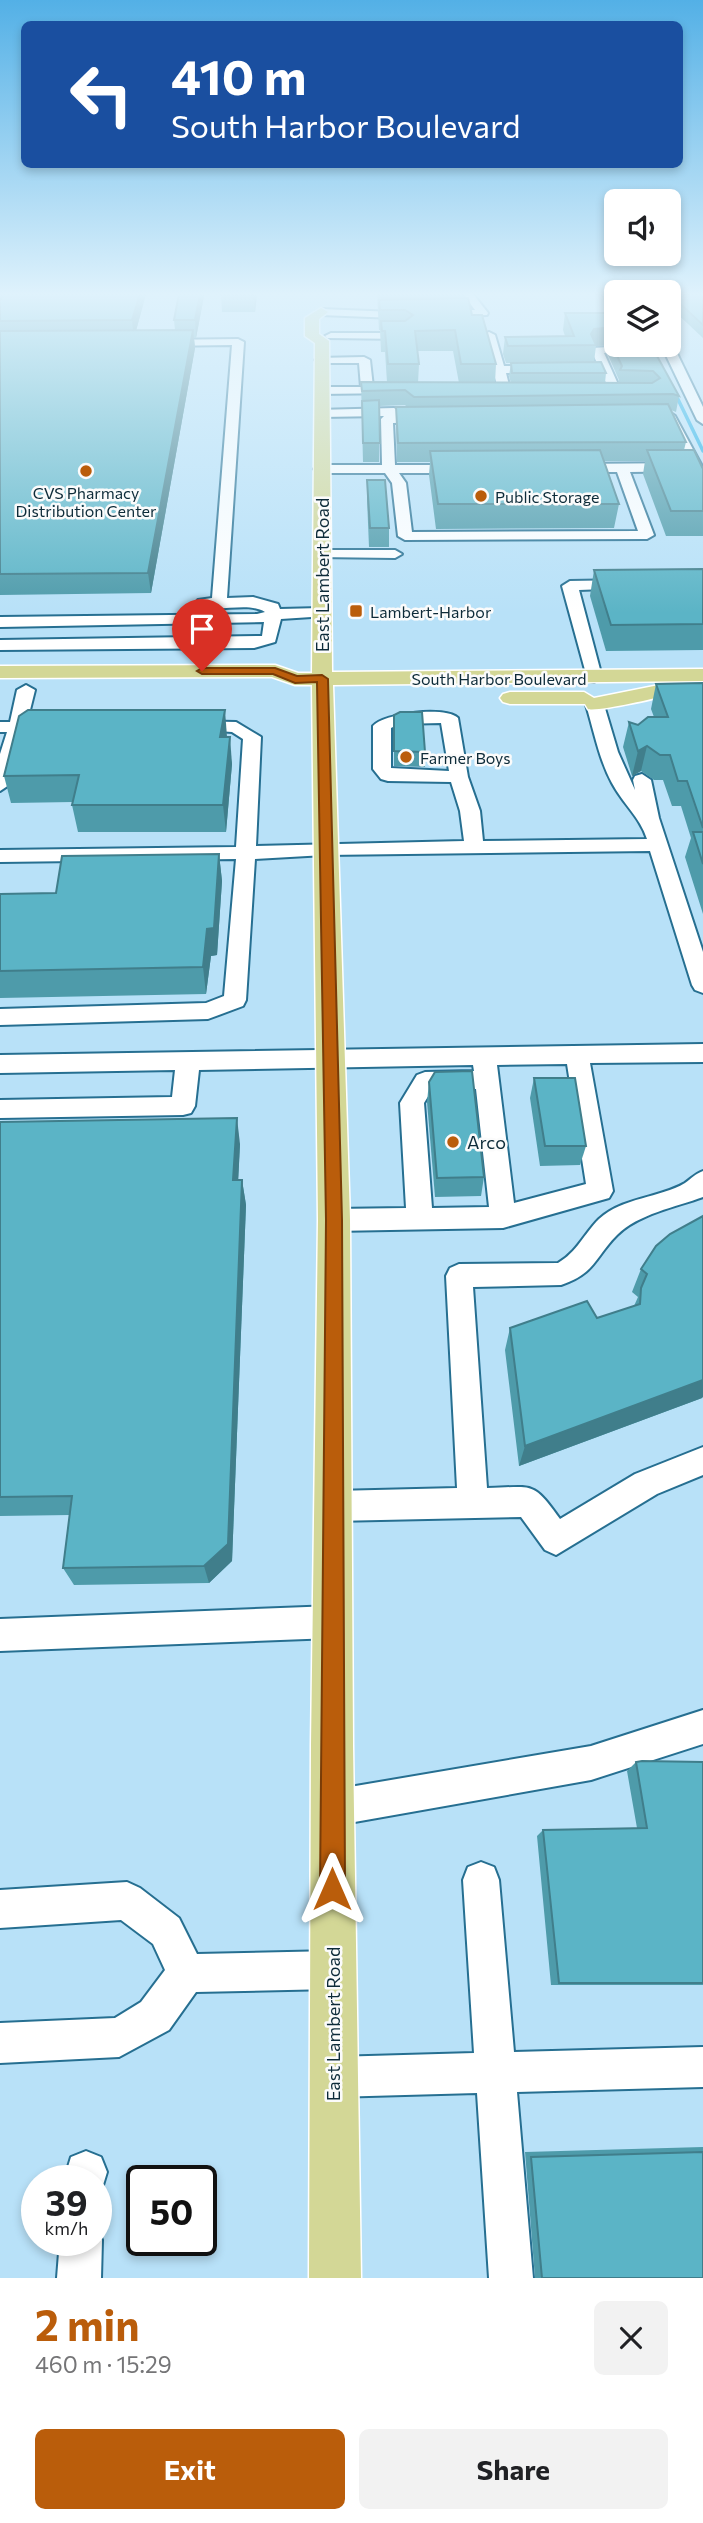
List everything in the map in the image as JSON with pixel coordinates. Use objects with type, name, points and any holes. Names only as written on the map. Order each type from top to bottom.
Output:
[{"type":"main road","name":"East Lambert Road","points":[[322,400],[322,679],[334,1220],[332,1808],[335,2278]]},
{"type":"main road","name":"South Harbor Boulevard","points":[[0,672],[275,671],[295,679],[703,676]]},
{"type":"main road","points":[[407,678],[486,698],[589,702],[652,693],[703,676]]},
{"type":"main road","name":"South Harbor Boulevard","points":[[0,690],[274,689],[295,679]]},
{"type":"lane","points":[[219,603],[234,400]]},
{"type":"lane","points":[[699,400],[703,420]]},
{"type":"lane","points":[[321,413],[444,415],[387,419],[389,469],[399,483],[405,536],[648,535],[622,468]]},
{"type":"lane","points":[[565,468],[697,467],[670,416],[656,416]]},
{"type":"lane","points":[[321,469],[476,469]]},
{"type":"lane","points":[[321,554],[395,554]]},
{"type":"lane","points":[[594,677],[570,586],[640,585]]},
{"type":"lane","points":[[0,645],[254,643],[268,639],[274,614],[272,607],[263,604],[184,603]]},
{"type":"lane","points":[[135,604],[160,604]]},
{"type":"lane","points":[[0,622],[258,620],[274,614],[321,613]]},
{"type":"lane","points":[[0,785],[9,727],[26,690]]},
{"type":"lane","points":[[589,702],[603,730],[616,778],[650,819]]},
{"type":"lane","points":[[459,777],[392,777],[382,769],[381,730],[386,724],[404,719],[449,718],[459,777],[470,811],[474,847]]},
{"type":"lane","points":[[0,1017],[208,1011],[235,1000],[252,737],[236,727],[179,725]]},
{"type":"lane","points":[[9,727],[58,727]]},
{"type":"lane","points":[[603,730],[624,738]]},
{"type":"lane","points":[[642,780],[650,819],[703,985]]},
{"type":"lane","points":[[0,856],[660,845]]},
{"type":"lane","points":[[420,1218],[412,1103],[425,1082],[485,1068],[577,1055],[703,1053]]},
{"type":"lane","points":[[334,1220],[503,1217],[600,1191],[577,1055]]},
{"type":"lane","points":[[0,1063],[331,1059],[485,1068]]},
{"type":"lane","points":[[0,1110],[183,1106],[188,1061]]},
{"type":"lane","points":[[485,1068],[503,1217]]},
{"type":"lane","points":[[473,1503],[459,1276],[561,1275],[580,1264],[609,1226],[639,1209],[694,1190],[703,1181]]},
{"type":"lane","points":[[334,1506],[529,1502],[556,1539],[646,1484],[703,1461]]},
{"type":"lane","points":[[0,1635],[333,1622]]},
{"type":"lane","points":[[332,1808],[591,1762],[703,1727]]},
{"type":"lane","points":[[481,1880],[511,2278]]},
{"type":"lane","points":[[0,1909],[127,1901],[166,1931],[186,1973]]},
{"type":"lane","points":[[186,1973],[333,1970]]},
{"type":"lane","points":[[0,2043],[118,2037],[155,2016],[186,1973]]},
{"type":"lane","points":[[333,2077],[703,2067]]},
{"type":"lane","points":[[79,2278],[80,2256]]},
{"type":"building","name":"CVS Pharmacy Distribution Center","points":[[0,400],[180,400],[148,573],[0,574]]},
{"type":"building","points":[[379,400],[380,443],[363,443],[362,401]]},
{"type":"building","points":[[668,404],[686,442],[398,443],[396,407]]},
{"type":"building","points":[[600,450],[619,504],[438,504],[430,451]]},
{"type":"building","points":[[647,450],[694,450],[703,469],[703,511],[671,511]]},
{"type":"building","points":[[367,480],[385,480],[389,528],[370,528]]},
{"type":"building","points":[[703,569],[703,624],[611,625],[594,570]]},
{"type":"building","points":[[703,683],[703,828],[687,781],[678,781],[670,755],[660,755],[647,746],[638,751],[629,722],[638,725],[648,717],[668,717],[656,684]]},
{"type":"building","points":[[28,710],[225,710],[220,737],[230,737],[223,805],[72,805],[79,775],[4,776],[19,716]]},
{"type":"building","points":[[400,712],[422,712],[425,752],[394,751],[394,715]]},
{"type":"building","points":[[693,832],[703,832],[703,864]]},
{"type":"building","points":[[219,854],[214,928],[207,929],[203,967],[0,971],[0,894],[56,893],[62,856]]},
{"type":"building","name":"Arco","points":[[472,1071],[484,1177],[437,1178],[429,1082],[435,1072]]},
{"type":"building","points":[[534,1078],[575,1078],[586,1146],[545,1146]]},
{"type":"building","points":[[237,1118],[233,1180],[242,1180],[228,1544],[204,1566],[63,1568],[72,1496],[0,1497],[0,1122]]},
{"type":"building","points":[[703,1216],[703,1380],[525,1446],[510,1328],[587,1301],[597,1318],[640,1304],[641,1288],[647,1274],[641,1269],[656,1246],[670,1234]]},
{"type":"building","points":[[636,1762],[703,1762],[703,1983],[559,1983],[543,1830],[647,1828]]},
{"type":"building","points":[[703,2152],[703,2278],[542,2278],[531,2157]]},
{"type":"waterway","points":[[678,400],[703,451]]},
{"type":"place","name":"CVS Pharmacy Distribution Center","points":[[86,471]]},
{"type":"place","name":"Public Storage","points":[[481,496]]},
{"type":"place","name":"Lambert-Harbor","points":[[356,611]]},
{"type":"place","name":"Farmer Boys","points":[[406,757]]},
{"type":"place","name":"Arco","points":[[453,1142]]},
{"type":"route","points":[[202,671],[275,671],[295,679],[322,679],[334,1220],[332,1889]]}]
